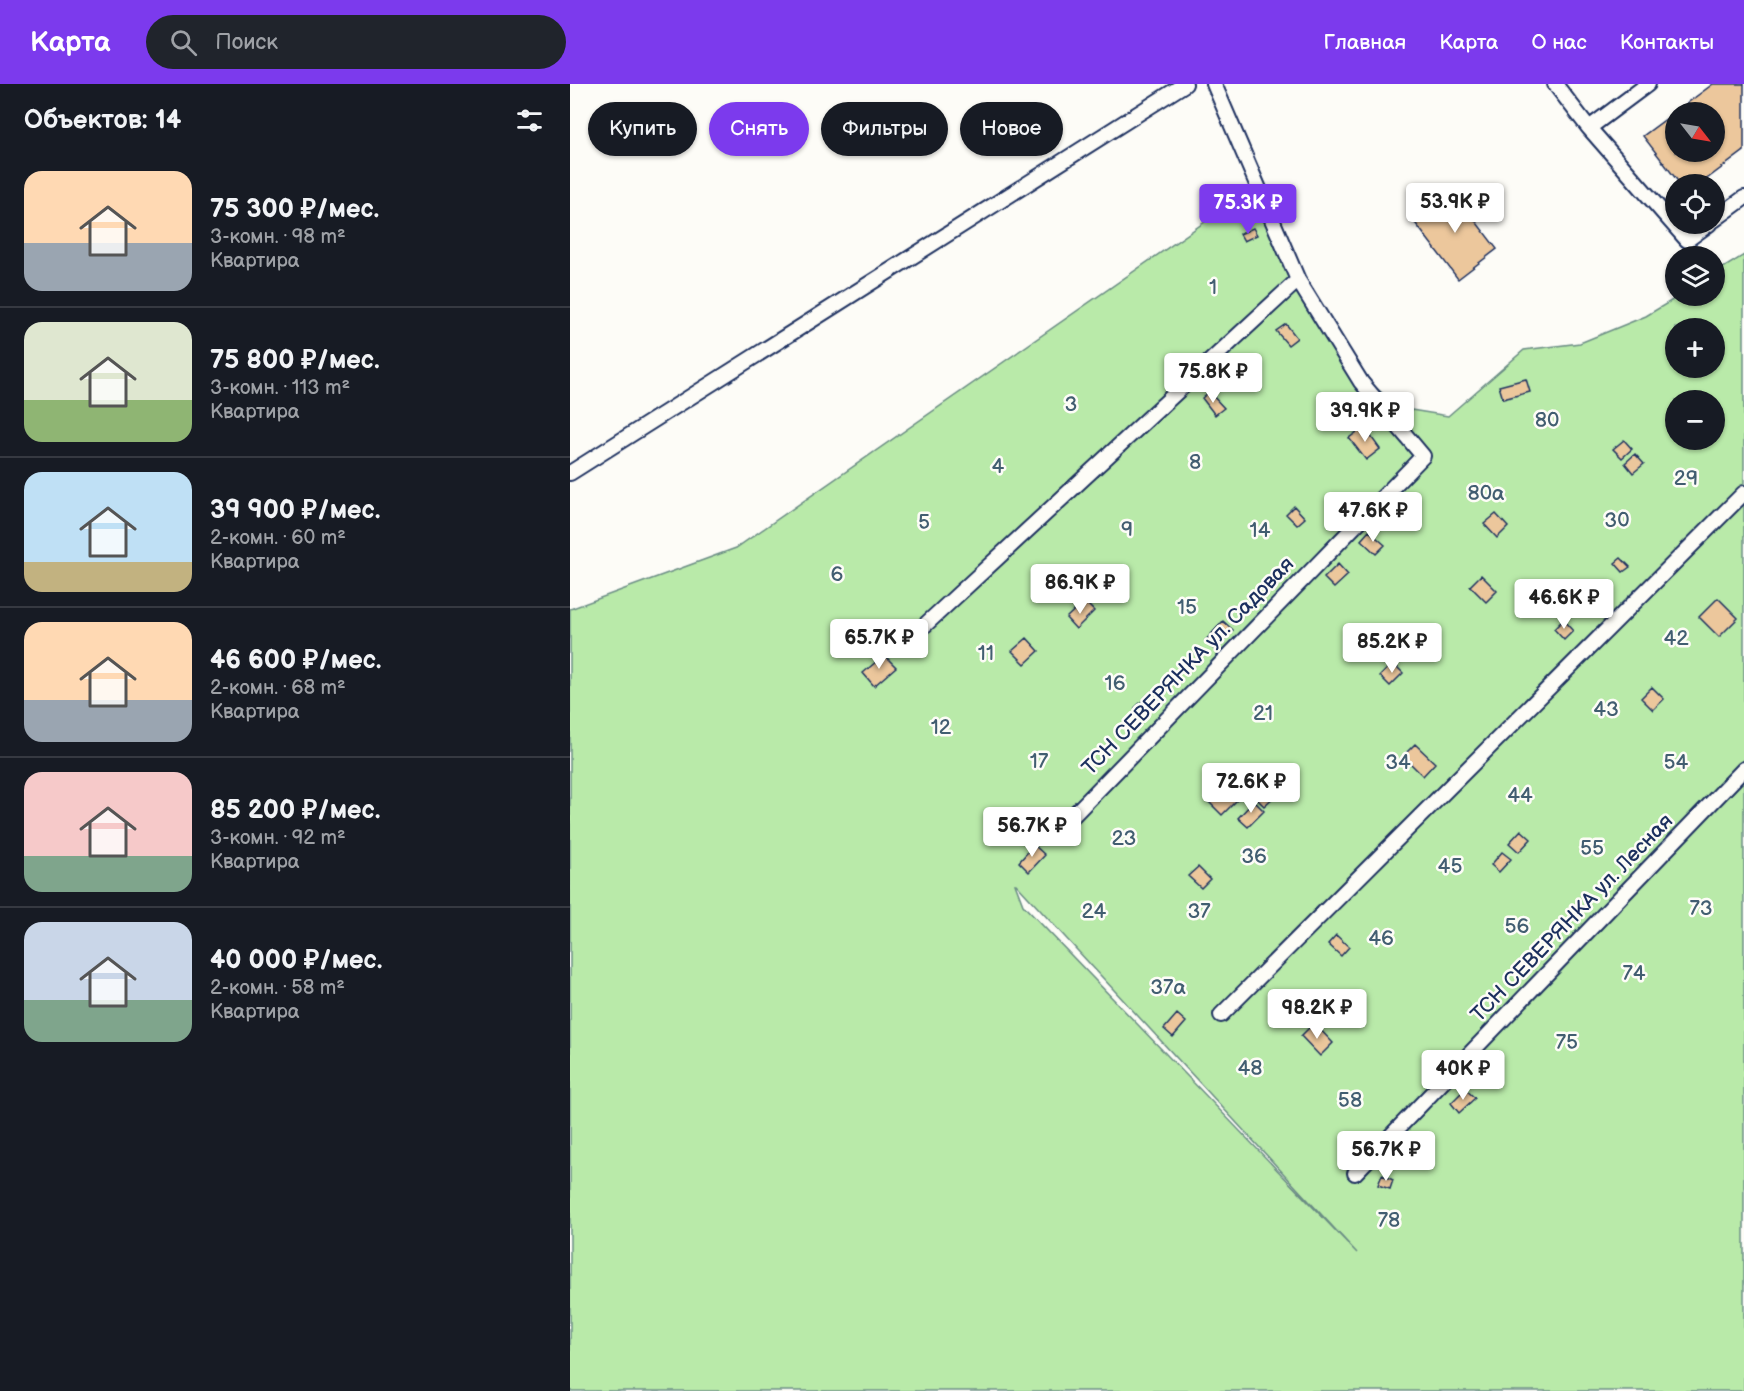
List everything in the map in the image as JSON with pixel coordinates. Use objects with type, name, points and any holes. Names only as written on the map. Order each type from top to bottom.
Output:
[{"type":"lane","points":[[570,473],[1185,84]]},
{"type":"lane","points":[[925,625],[1298,280],[1214,84]]},
{"type":"lane","points":[[1555,84],[1589,128],[1665,215]]},
{"type":"lane","points":[[1589,128],[1647,84]]},
{"type":"lane","points":[[1725,212],[1744,198]]},
{"type":"lane","points":[[1682,234],[1687,240],[1695,234]]},
{"type":"lane","name":"ТСН СЕВЕРЯНКА ул. Садовая","points":[[1060,829],[1423,456],[1361,382],[1298,280]]},
{"type":"lane","points":[[1221,1015],[1744,493]]},
{"type":"lane","name":"ТСН СЕВЕРЯНКА ул. Лесная","points":[[1355,1173],[1744,769]]},
{"type":"green space","points":[[1261,183],[1301,276],[1372,384],[1399,408],[1448,416],[1524,350],[1580,343],[1646,316],[1665,304],[1725,306],[1725,267],[1744,255],[1744,1391],[570,1391],[570,609],[736,548]],"holes":[[[1016,884],[1357,1253],[1023,905]]]},
{"type":"building","points":[[1713,84],[1744,84],[1744,151],[1713,174],[1672,174],[1643,136],[1665,120],[1665,162],[1725,162],[1725,102],[1689,102]]},
{"type":"building","points":[[1451,189],[1497,249],[1458,279],[1413,220]]},
{"type":"building","points":[[1253,228],[1257,235],[1244,241],[1240,234]]},
{"type":"building","points":[[1286,324],[1297,338],[1288,345],[1276,331]]},
{"type":"building","points":[[1526,379],[1530,392],[1503,399],[1499,386]]},
{"type":"building","points":[[1209,392],[1224,408],[1215,415],[1202,398]]},
{"type":"building","points":[[1364,427],[1380,449],[1366,460],[1349,438]]},
{"type":"building","points":[[1624,440],[1632,449],[1622,458],[1613,449]]},
{"type":"building","points":[[1635,454],[1644,464],[1633,473],[1625,463]]},
{"type":"building","points":[[1294,506],[1305,518],[1297,525],[1286,514]]},
{"type":"building","points":[[1496,514],[1508,527],[1497,538],[1484,524]]},
{"type":"building","points":[[1369,531],[1385,545],[1376,554],[1361,540]]},
{"type":"building","points":[[1621,558],[1630,567],[1623,572],[1615,563]]},
{"type":"building","points":[[1338,564],[1348,575],[1334,588],[1324,578]]},
{"type":"building","points":[[1481,575],[1497,591],[1486,602],[1470,586]]},
{"type":"building","points":[[1718,598],[1738,618],[1719,637],[1699,617]]},
{"type":"building","points":[[1084,601],[1094,611],[1076,629],[1066,618]]},
{"type":"building","points":[[1563,620],[1573,631],[1564,640],[1554,629]]},
{"type":"building","points":[[1223,621],[1233,630],[1215,650],[1205,641]]},
{"type":"building","points":[[1027,638],[1039,651],[1025,664],[1012,651]]},
{"type":"building","points":[[884,655],[896,667],[874,686],[863,673]]},
{"type":"building","points":[[1393,663],[1403,673],[1390,686],[1380,676]]},
{"type":"building","points":[[1652,687],[1664,699],[1653,710],[1641,698]]},
{"type":"building","points":[[1151,692],[1159,701],[1143,716],[1135,708]]},
{"type":"building","points":[[1415,744],[1435,763],[1423,776],[1403,756]]},
{"type":"building","points":[[1227,783],[1240,797],[1222,815],[1209,802]]},
{"type":"building","points":[[1268,785],[1277,794],[1264,806],[1255,797]]},
{"type":"building","points":[[1254,801],[1264,811],[1248,827],[1238,818]]},
{"type":"building","points":[[1521,830],[1531,839],[1519,852],[1509,843]]},
{"type":"building","points":[[1034,845],[1045,855],[1029,872],[1019,862]]},
{"type":"building","points":[[1502,852],[1511,859],[1499,872],[1491,865]]},
{"type":"building","points":[[1198,867],[1210,879],[1201,888],[1188,876]]},
{"type":"building","points":[[1336,935],[1349,947],[1341,956],[1328,944]]},
{"type":"building","points":[[1177,1014],[1186,1022],[1173,1037],[1164,1029]]},
{"type":"building","points":[[1314,1023],[1333,1043],[1320,1056],[1301,1036]]},
{"type":"building","points":[[1465,1089],[1475,1098],[1459,1113],[1451,1103]]},
{"type":"building","points":[[1382,1175],[1393,1180],[1390,1189],[1378,1185]]},
{"type":"park label","name":"1","points":[[1213,287]]},
{"type":"park label","name":"3","points":[[1071,404]]},
{"type":"park label","name":"80","points":[[1547,420]]},
{"type":"park label","name":"8","points":[[1195,462]]},
{"type":"park label","name":"4","points":[[998,466]]},
{"type":"park label","name":"29","points":[[1686,478]]},
{"type":"park label","name":"80а","points":[[1486,493]]},
{"type":"park label","name":"30","points":[[1617,520]]},
{"type":"park label","name":"5","points":[[924,522]]},
{"type":"park label","name":"9","points":[[1127,529]]},
{"type":"park label","name":"14","points":[[1260,530]]},
{"type":"park label","name":"6","points":[[837,574]]},
{"type":"park label","name":"15","points":[[1187,607]]},
{"type":"park label","name":"42","points":[[1676,638]]},
{"type":"park label","name":"11","points":[[986,653]]},
{"type":"park label","name":"16","points":[[1115,683]]},
{"type":"park label","name":"43","points":[[1606,709]]},
{"type":"park label","name":"21","points":[[1263,713]]},
{"type":"park label","name":"12","points":[[941,727]]},
{"type":"park label","name":"17","points":[[1039,761]]},
{"type":"park label","name":"34","points":[[1398,762]]},
{"type":"park label","name":"54","points":[[1676,762]]},
{"type":"park label","name":"44","points":[[1520,795]]},
{"type":"park label","name":"23","points":[[1124,838]]},
{"type":"park label","name":"55","points":[[1592,848]]},
{"type":"park label","name":"36","points":[[1254,856]]},
{"type":"park label","name":"45","points":[[1450,866]]},
{"type":"park label","name":"73","points":[[1701,908]]},
{"type":"park label","name":"24","points":[[1094,911]]},
{"type":"park label","name":"37","points":[[1199,911]]},
{"type":"park label","name":"56","points":[[1517,926]]},
{"type":"park label","name":"46","points":[[1381,938]]},
{"type":"park label","name":"74","points":[[1634,973]]},
{"type":"park label","name":"37а","points":[[1168,987]]},
{"type":"park label","name":"75","points":[[1567,1042]]},
{"type":"park label","name":"48","points":[[1250,1068]]},
{"type":"park label","name":"58","points":[[1350,1100]]},
{"type":"park label","name":"78","points":[[1389,1220]]}]
